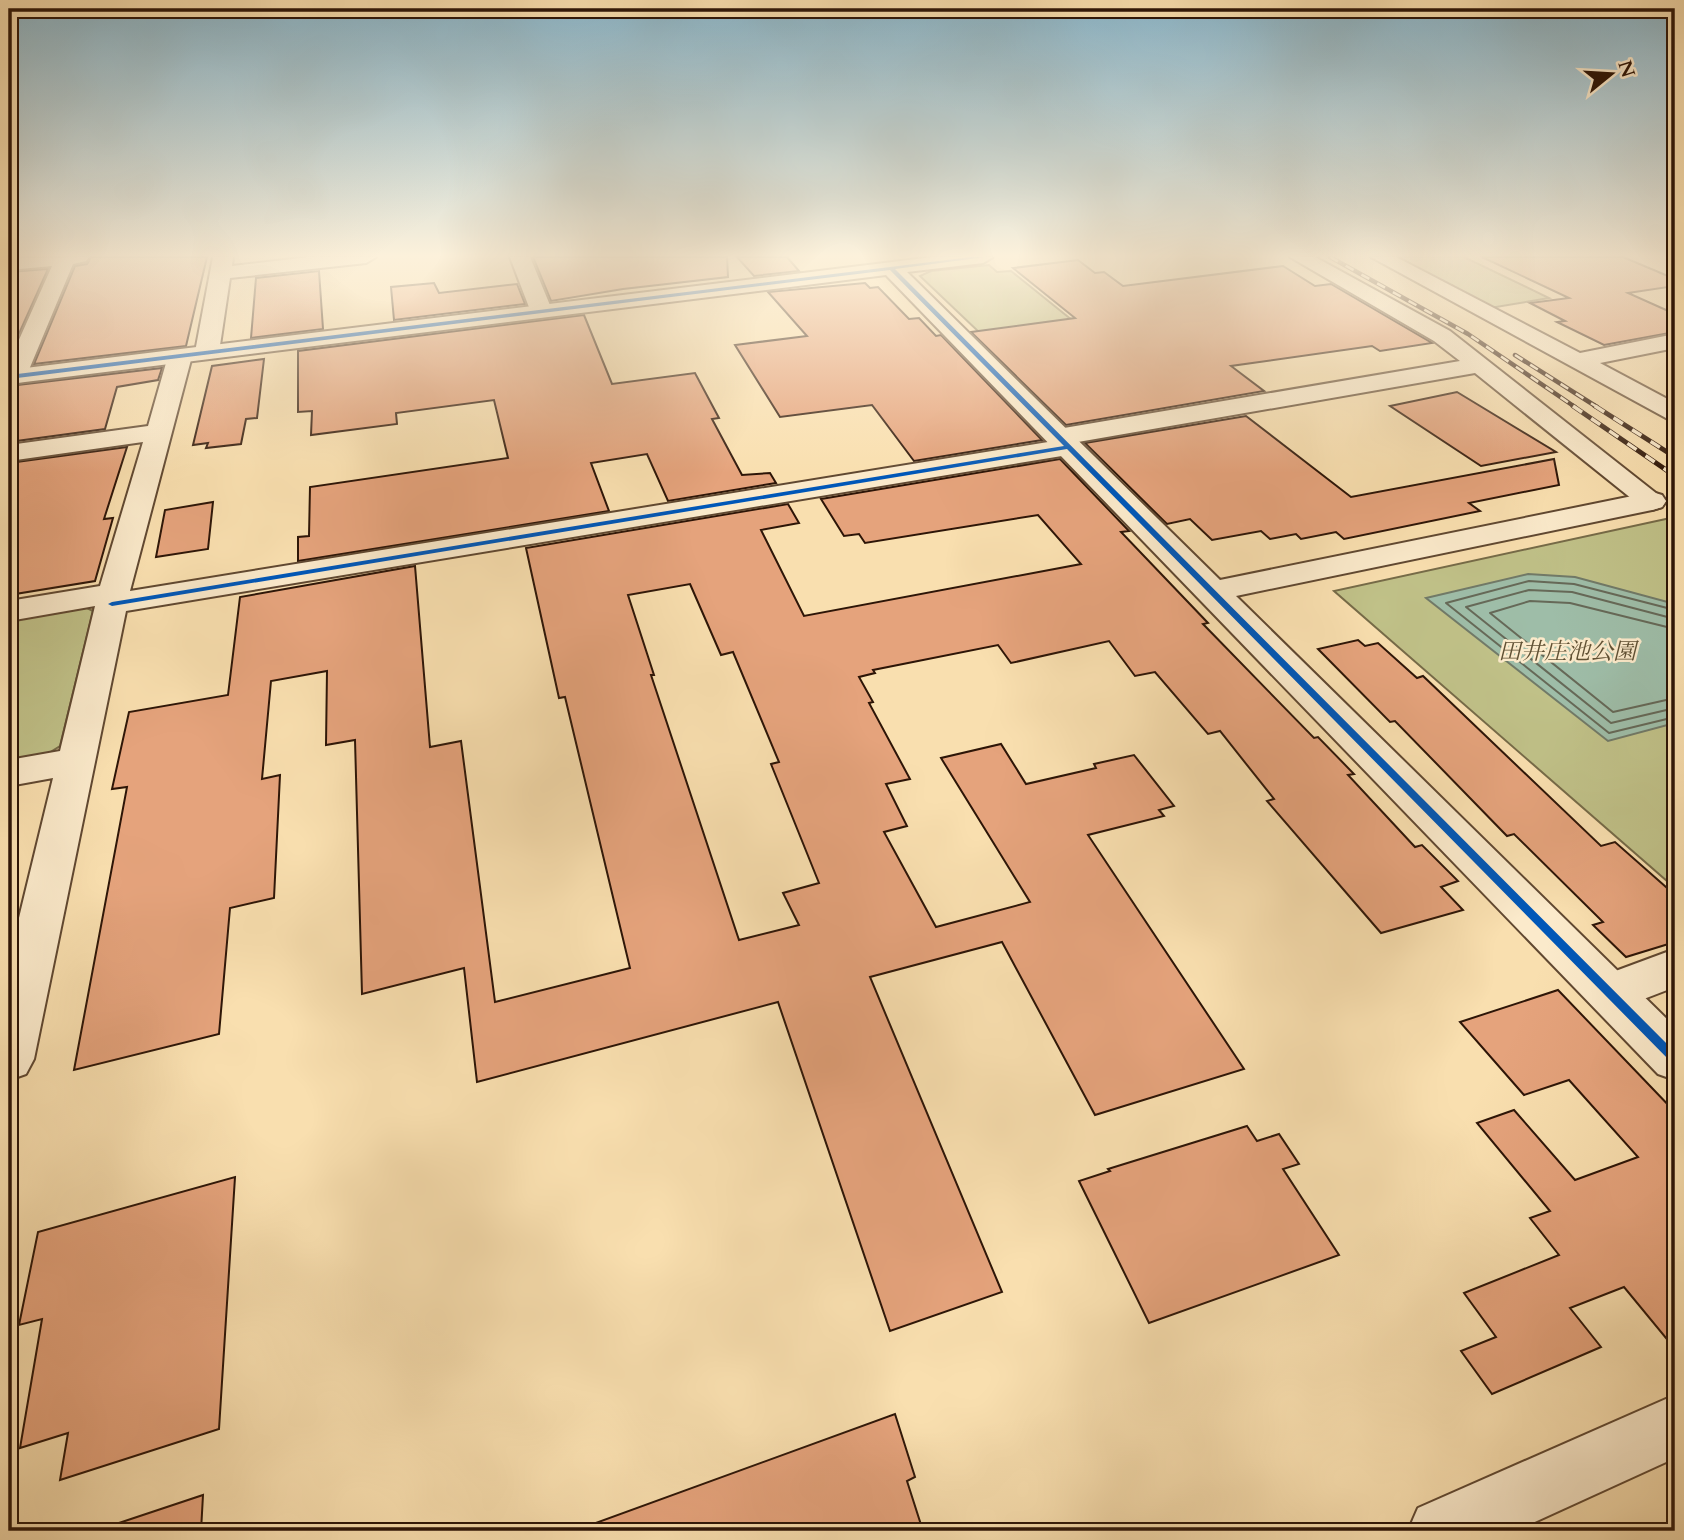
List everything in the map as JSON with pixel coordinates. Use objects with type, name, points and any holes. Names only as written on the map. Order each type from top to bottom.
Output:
[{"type":"street","points":[[11,377],[36,329]]},
{"type":"street","points":[[207,352],[211,329]]},
{"type":"street","points":[[11,377],[391,329]]},
{"type":"street","points":[[947,329],[1212,591],[1675,1059]]},
{"type":"street","points":[[1212,591],[1652,501],[1481,365],[1429,329]]},
{"type":"street","points":[[1516,329],[1675,413]]},
{"type":"street","points":[[1577,361],[1675,341]]},
{"type":"street","points":[[9,1059],[74,761],[113,598],[180,356]]},
{"type":"street","points":[[9,611],[113,598],[1063,442],[1481,365]]},
{"type":"street","points":[[9,453],[158,432]]},
{"type":"street","points":[[9,773],[74,761]]},
{"type":"street","points":[[1610,993],[1675,967]]},
{"type":"street","points":[[1441,1531],[1675,1426]]},
{"type":"green space","points":[[976,329],[1083,329],[1098,341],[1023,374]]},
{"type":"green space","name":"田井庄池公園","points":[[1675,517],[1675,888],[1334,591]]},
{"type":"green space","points":[[85,607],[93,611],[60,746],[44,756],[9,762],[9,619]]},
{"type":"water","points":[[1528,574],[1575,577],[1675,604],[1675,723],[1608,741],[1426,598]]},
{"type":"building","points":[[9,329],[21,329],[9,356]]},
{"type":"building","points":[[49,329],[190,329],[186,346],[34,364]]},
{"type":"building","points":[[252,329],[323,329],[323,329],[251,338]]},
{"type":"building","points":[[474,329],[590,329],[612,384],[695,373],[719,418],[712,419],[742,475],[770,473],[776,483],[668,501],[647,454],[591,463],[609,511],[298,561],[298,537],[309,536],[310,487],[508,458],[494,400],[396,413],[397,424],[311,435],[312,411],[298,412],[298,351]]},
{"type":"building","points":[[801,329],[929,329],[936,336],[941,335],[1042,440],[914,461],[872,405],[780,417],[735,345],[807,336]]},
{"type":"building","points":[[994,329],[1408,329],[1432,343],[1380,351],[1372,346],[1231,366],[1264,391],[1066,425],[971,332]]},
{"type":"building","points":[[1571,329],[1675,329],[1675,332],[1604,345]]},
{"type":"building","points":[[264,359],[257,418],[246,419],[241,444],[206,448],[208,443],[193,445],[212,366]]},
{"type":"building","points":[[162,368],[158,380],[117,387],[105,429],[9,442],[9,386]]},
{"type":"building","points":[[1457,392],[1556,452],[1481,466],[1390,406]]},
{"type":"building","points":[[1246,416],[1351,497],[1554,459],[1559,485],[1469,503],[1480,511],[1344,539],[1336,532],[1301,539],[1296,534],[1270,539],[1261,531],[1212,540],[1190,519],[1167,524],[1085,443]]},
{"type":"building","points":[[127,447],[104,519],[113,518],[95,581],[9,595],[9,463]]},
{"type":"building","points":[[1060,459],[1129,531],[1121,532],[1208,623],[1203,624],[1314,738],[1318,737],[1354,774],[1348,775],[1415,847],[1422,845],[1458,881],[1441,887],[1463,910],[1381,933],[1267,801],[1274,799],[1220,731],[1208,734],[1155,672],[1135,676],[1109,641],[1011,663],[998,645],[873,670],[875,673],[859,677],[873,702],[869,703],[910,779],[886,784],[907,826],[884,832],[936,927],[1030,902],[941,758],[1001,744],[1026,784],[1096,768],[1094,764],[1134,755],[1174,806],[1159,810],[1164,816],[1088,835],[1244,1069],[1095,1115],[1002,942],[870,977],[1002,1292],[890,1331],[778,1002],[477,1082],[464,968],[362,994],[355,740],[326,745],[327,671],[271,681],[262,779],[280,775],[274,898],[230,908],[219,1034],[74,1070],[127,787],[112,789],[129,712],[228,695],[240,597],[415,566],[430,747],[461,741],[495,1002],[630,968],[565,697],[559,698],[526,548],[788,504],[799,523],[761,530],[804,616],[1081,564],[1038,515],[865,543],[859,534],[844,536],[821,499]],"holes":[[[690,584],[721,655],[733,652],[779,762],[771,764],[819,883],[783,893],[799,925],[739,940],[651,675],[654,675],[628,595]]]},
{"type":"building","points":[[213,502],[208,549],[156,557],[165,510]]},
{"type":"building","points":[[1358,640],[1365,646],[1378,643],[1417,678],[1423,676],[1601,846],[1615,842],[1675,895],[1675,942],[1626,957],[1593,925],[1603,922],[1514,834],[1507,836],[1395,721],[1390,722],[1318,649]]},
{"type":"building","points":[[1558,990],[1675,1112],[1675,1349],[1624,1287],[1570,1308],[1601,1347],[1492,1394],[1461,1351],[1496,1337],[1464,1293],[1559,1255],[1530,1218],[1550,1211],[1477,1123],[1514,1110],[1575,1180],[1638,1157],[1569,1080],[1524,1095],[1460,1022]]},
{"type":"building","points":[[1247,1126],[1257,1141],[1279,1134],[1299,1164],[1283,1169],[1339,1255],[1149,1323],[1079,1181],[1110,1171],[1108,1169]]},
{"type":"building","points":[[235,1177],[219,1429],[60,1480],[68,1433],[20,1448],[42,1319],[19,1325],[38,1232]]},
{"type":"building","points":[[895,1414],[915,1477],[907,1481],[923,1531],[583,1531],[582,1528]]},
{"type":"building","points":[[203,1495],[201,1531],[111,1531],[110,1526]]},
{"type":"railway","points":[[1459,329],[1575,407]]},
{"type":"railway","points":[[1515,355],[1597,407]]},
{"type":"railway","points":[[1573,406],[1675,476]]},
{"type":"railway","points":[[1595,406],[1675,457]]},
{"type":"cycle path","points":[[9,377],[400,329]]},
{"type":"cycle path","points":[[951,329],[1675,1059]]},
{"type":"cycle path","points":[[112,604],[1068,447]]}]
